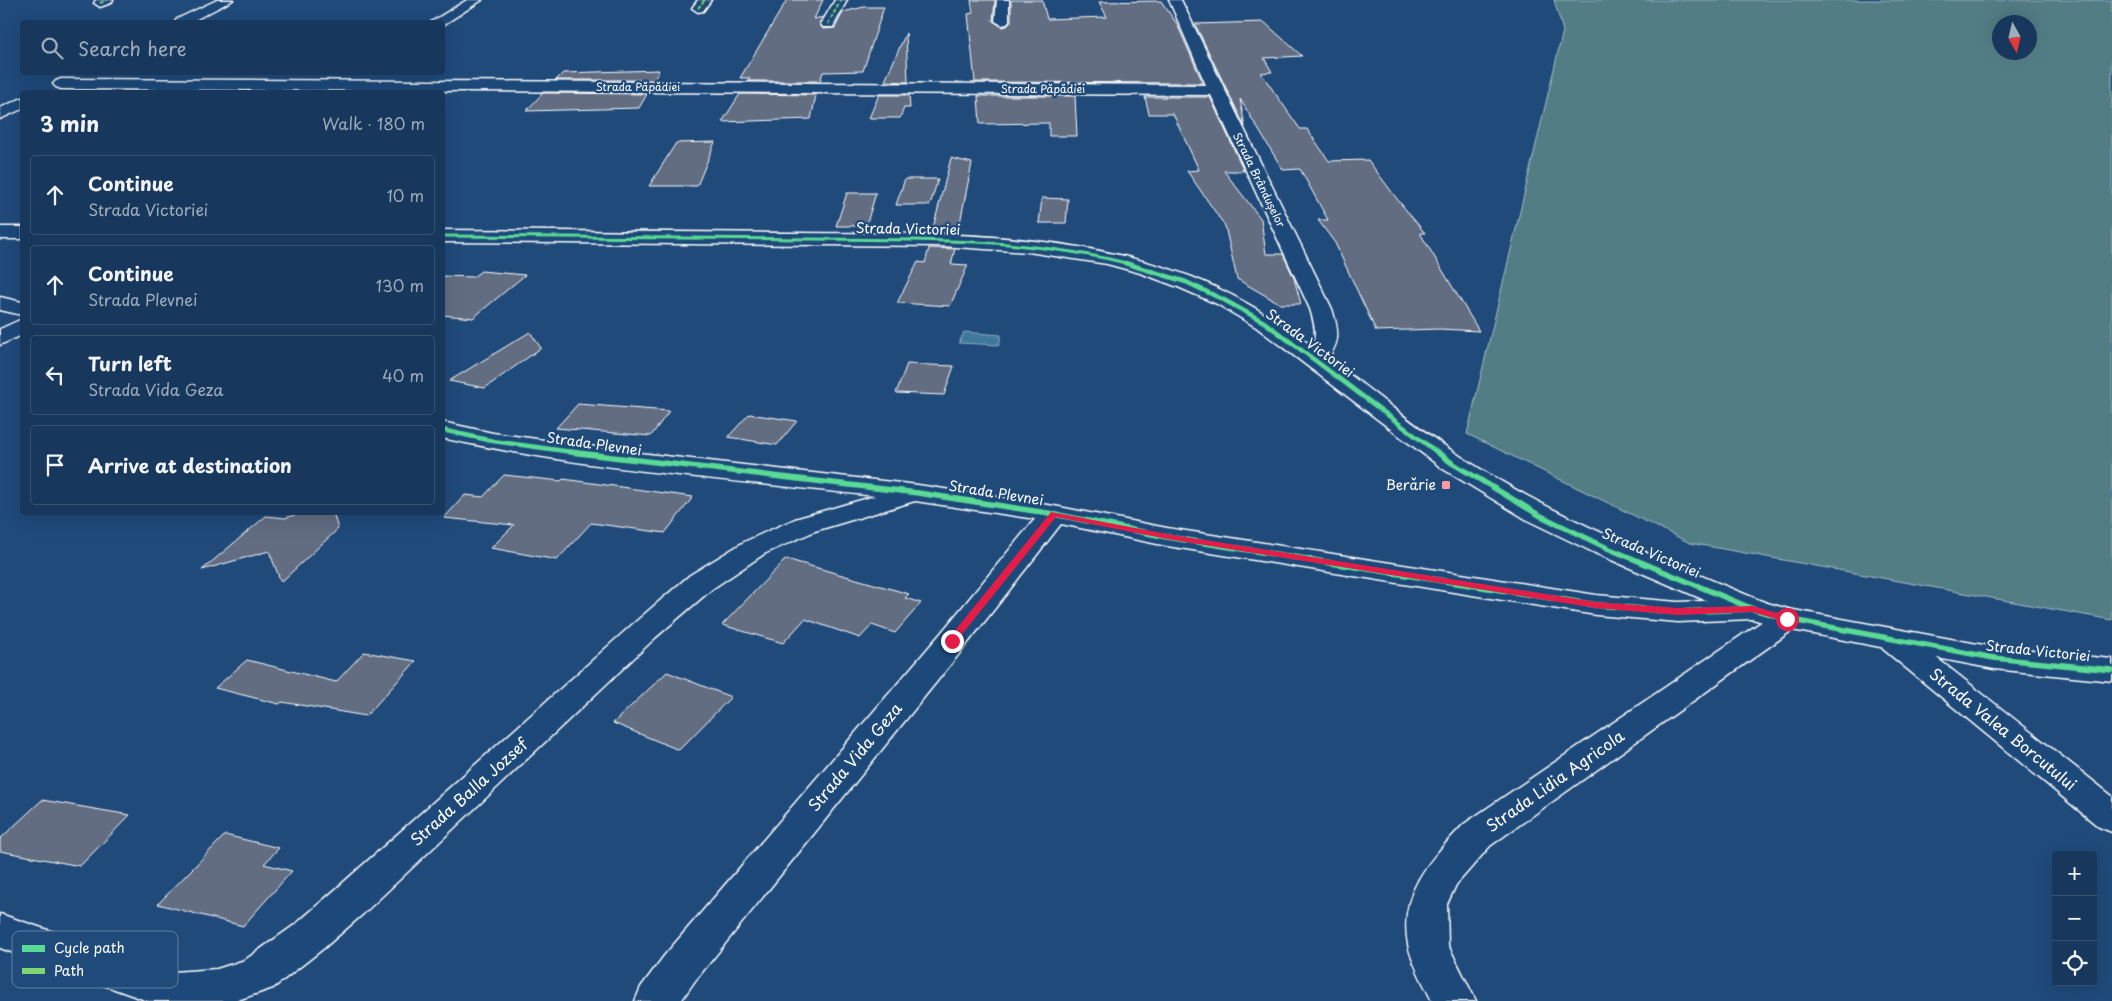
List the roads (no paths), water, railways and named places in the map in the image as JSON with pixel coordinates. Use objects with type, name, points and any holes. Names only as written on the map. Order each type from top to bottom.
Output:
[{"type":"street","points":[[186,20],[226,0]]},
{"type":"street","points":[[441,20],[476,0]]},
{"type":"street","points":[[828,24],[841,0]]},
{"type":"street","points":[[1002,0],[1002,20]]},
{"type":"street","name":"Strada Brândușelor","points":[[1175,0],[1320,309],[1329,335],[1326,348],[1316,360]]},
{"type":"street","name":"Strada Păpădiei","points":[[77,75],[56,86],[1216,90]]},
{"type":"street","points":[[0,114],[20,104]]},
{"type":"street","points":[[0,233],[20,233]]},
{"type":"street","name":"Strada Victoriei","points":[[445,236],[942,240],[1066,249],[1151,268],[1190,282],[1231,302],[1264,322],[1452,463],[1539,515],[1605,547],[1753,609],[1787,619],[1894,641],[1994,658],[2112,670]]},
{"type":"street","points":[[0,303],[20,308]]},
{"type":"street","points":[[0,338],[20,327]]},
{"type":"street","name":"Strada Plevnei","points":[[445,431],[494,441],[640,462],[918,493],[1054,514],[1167,537],[1596,605],[1678,612],[1753,609]]},
{"type":"street","name":"Strada Balla Jozsef","points":[[164,988],[173,991],[217,988],[258,976],[330,919],[644,631],[701,582],[754,548],[805,526],[918,493]]},
{"type":"street","name":"Strada Vida Geza","points":[[656,1001],[679,969],[1054,514]]},
{"type":"street","name":"Strada Lidia Agricola","points":[[1454,1001],[1428,945],[1427,904],[1442,874],[1477,835],[1787,619]]},
{"type":"street","name":"Strada Valea Borcutului","points":[[1894,641],[2112,817]]},
{"type":"street","name":"Strada Balla Jozsef","points":[[0,932],[12,936]]},
{"type":"water","points":[[964,332],[1001,335],[999,345],[959,343]]},
{"type":"place","name":"Berărie","points":[[1446,485]]}]
